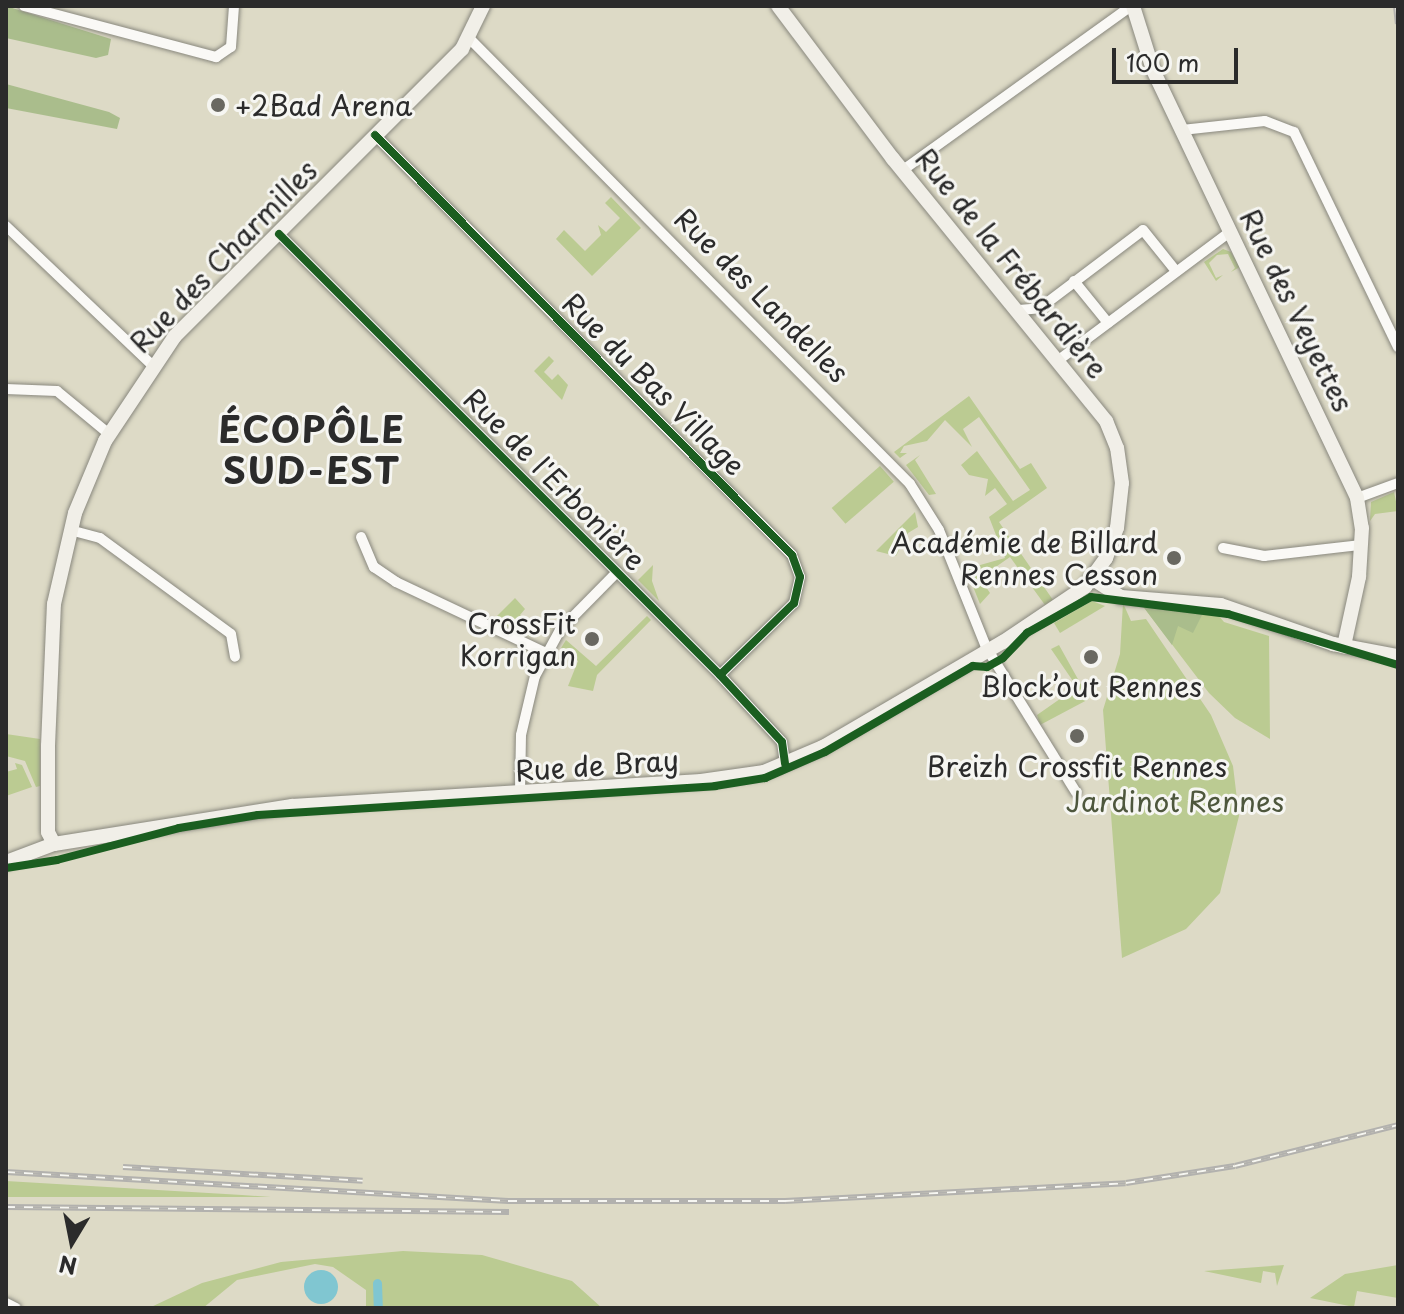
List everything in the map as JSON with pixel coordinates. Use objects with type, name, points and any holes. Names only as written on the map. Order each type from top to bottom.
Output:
[{"type":"street","points":[[24,6],[216,57],[231,47],[234,6]]},
{"type":"street","points":[[469,38],[483,6]]},
{"type":"street","name":"Rue de la Frébardière","points":[[778,6],[903,170],[1060,359],[1106,421],[1117,448],[1122,483],[1117,528],[1093,579]]},
{"type":"street","points":[[903,170],[1132,6]]},
{"type":"street","name":"Rue des Veyettes","points":[[1132,6],[1153,70],[1357,498],[1361,545],[1344,646]]},
{"type":"street","name":"Rue des Charmilles","points":[[54,844],[50,735],[53,616],[70,530],[109,434],[151,364],[469,38]]},
{"type":"street","name":"Rue des Landelles","points":[[469,38],[910,484],[939,530],[988,651],[1069,779],[1072,794]]},
{"type":"street","points":[[1182,130],[1265,121],[1294,132],[1398,347]]},
{"type":"street","name":"Rue du Bas Village","points":[[375,135],[792,555],[800,577],[794,603],[720,675]]},
{"type":"street","points":[[6,226],[151,364]]},
{"type":"street","points":[[1019,310],[1040,308],[1143,230],[1176,271]]},
{"type":"street","points":[[1060,359],[1230,232]]},
{"type":"street","name":"Rue de l'Erbonière","points":[[279,234],[720,675],[782,742],[785,764]]},
{"type":"street","points":[[1074,281],[1108,323]]},
{"type":"street","points":[[6,389],[57,391],[109,434]]},
{"type":"street","points":[[1357,498],[1398,483]]},
{"type":"street","points":[[70,530],[100,538],[231,634],[235,657]]},
{"type":"street","points":[[361,537],[374,567],[396,582],[546,653]]},
{"type":"street","points":[[1223,548],[1264,556],[1361,545]]},
{"type":"street","points":[[520,792],[523,720],[546,653],[576,610],[617,572]]},
{"type":"street","points":[[1093,579],[1121,597],[1221,605],[1344,646],[1398,656]]},
{"type":"street","name":"Rue de Bray","points":[[6,862],[54,844],[292,806],[729,779],[785,764],[1060,608],[1093,579]]},
{"type":"street","points":[[6,1303],[16,1308]]},
{"type":"green space","points":[[6,6],[111,39],[108,55],[96,58],[6,38]]},
{"type":"green space","points":[[6,84],[109,112],[120,118],[117,129],[6,108]]},
{"type":"green space","points":[[611,197],[641,228],[592,276],[556,239],[564,230],[585,251],[601,235],[598,225],[606,232],[620,218],[605,203]]},
{"type":"green space","points":[[1223,249],[1231,252],[1240,267],[1231,272],[1235,268],[1228,254],[1217,255],[1209,263],[1216,278],[1223,275],[1216,281],[1204,262]]},
{"type":"green space","points":[[549,356],[554,361],[544,372],[552,380],[558,374],[568,385],[562,400],[534,371]]},
{"type":"green space","points":[[969,396],[1020,469],[1031,463],[1047,488],[999,522],[1053,600],[1045,605],[1010,557],[980,578],[990,593],[980,604],[966,569],[1005,558],[989,517],[1007,504],[995,488],[985,496],[988,479],[969,475],[961,465],[977,451],[1013,501],[1030,490],[979,417],[963,429],[972,447],[945,420],[927,441],[904,446],[900,453],[907,453],[900,458],[894,452]]},
{"type":"green space","points":[[920,455],[915,460],[936,494],[929,495],[906,465]]},
{"type":"green space","points":[[880,466],[894,482],[845,524],[832,508]]},
{"type":"green space","points":[[1394,492],[1398,511],[1375,514],[1370,521],[1371,502]]},
{"type":"green space","points":[[915,512],[918,527],[908,533],[896,556],[876,551]]},
{"type":"green space","points":[[653,565],[652,581],[659,601],[638,580]]},
{"type":"green space","points":[[515,598],[525,609],[520,615],[537,629],[547,629],[555,621],[549,631],[531,637],[488,617],[494,619]]},
{"type":"green space","points":[[1092,601],[1105,606],[1060,633],[1054,623]]},
{"type":"green space","name":"Jardinot Rennes","points":[[1123,603],[1131,621],[1146,619],[1211,715],[1233,766],[1239,816],[1220,893],[1186,929],[1122,958],[1103,710],[1120,654]]},
{"type":"green space","points":[[1142,604],[1203,613],[1193,633],[1178,626],[1172,645]]},
{"type":"green space","name":"Jardinot Rennes","points":[[1142,605],[1218,615],[1224,622],[1269,636],[1270,739],[1235,718],[1209,693]]},
{"type":"green space","points":[[647,616],[651,620],[597,675],[593,691],[568,686],[578,661],[561,648],[566,640],[596,666]]},
{"type":"green space","points":[[1059,645],[1089,699],[1040,725],[1037,715],[1077,687],[1051,649]]},
{"type":"green space","points":[[6,734],[40,739],[40,786],[36,787],[25,761],[6,756]]},
{"type":"green space","points":[[15,763],[22,765],[32,787],[6,796],[6,772],[17,769]]},
{"type":"green space","points":[[6,1181],[242,1195],[271,1197],[6,1197]]},
{"type":"green space","points":[[403,1251],[482,1255],[572,1281],[602,1308],[366,1308],[366,1290],[333,1267],[315,1264],[237,1280],[203,1308],[149,1308],[202,1283],[281,1262]]},
{"type":"green space","points":[[1284,1265],[1277,1286],[1275,1273],[1263,1271],[1261,1283],[1204,1271]]},
{"type":"green space","points":[[1398,1265],[1398,1298],[1357,1291],[1354,1307],[1310,1298],[1345,1274]]},
{"type":"water","points":[[321,1270],[333,1275],[338,1287],[333,1299],[321,1304],[309,1299],[304,1287],[309,1275]]},
{"type":"waterway","points":[[377,1283],[378,1308]]},
{"type":"railway","points":[[1396,6],[1398,24]]},
{"type":"railway","points":[[6,1172],[508,1201],[785,1201],[1126,1183],[1235,1166],[1398,1125]]},
{"type":"railway","points":[[123,1167],[363,1181]]},
{"type":"railway","points":[[6,1207],[509,1212]]},
{"type":"cycle path","points":[[375,135],[792,555],[800,577],[794,603],[720,675]]},
{"type":"cycle path","points":[[279,234],[720,675],[782,742],[785,764]]},
{"type":"cycle path","points":[[6,868],[57,860],[179,828],[258,815],[715,786],[765,778],[825,752],[973,666],[987,667],[1003,658],[1027,633],[1091,597],[1228,614],[1398,665]]},
{"type":"place","name":"+2Bad Arena","points":[[218,105]]},
{"type":"place","name":"Académie de Billard Rennes Cesson","points":[[1174,558]]},
{"type":"place","name":"CrossFit Korrigan","points":[[592,639]]},
{"type":"place","name":"Block’out Rennes","points":[[1091,657]]},
{"type":"place","name":"Breizh Crossfit Rennes","points":[[1077,736]]},
{"type":"district","name":"ÉCOPÔLE SUD-EST","points":[[312,448]]}]
